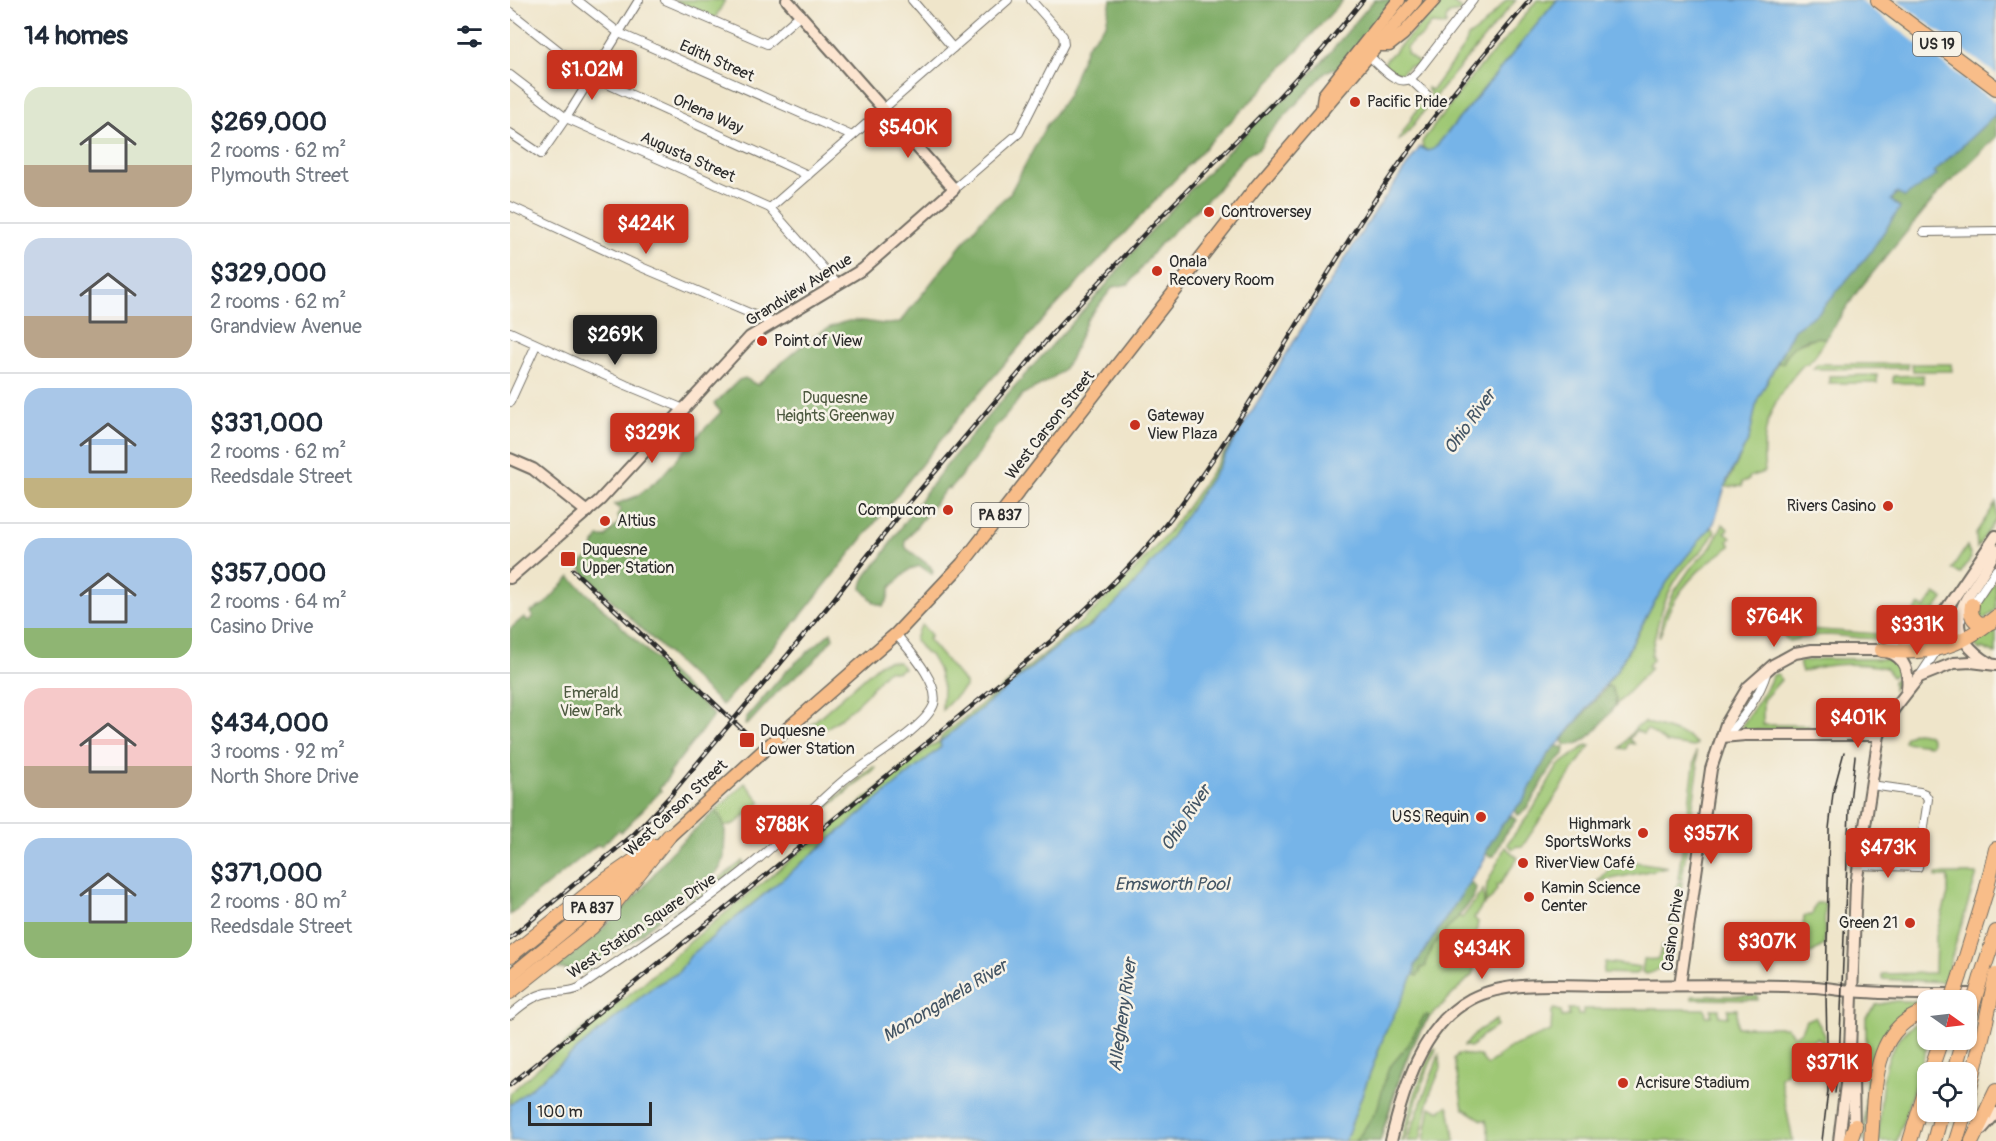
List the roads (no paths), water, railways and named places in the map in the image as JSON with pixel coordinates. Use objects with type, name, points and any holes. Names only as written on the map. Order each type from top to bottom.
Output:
[{"type":"highway","name":"US 19","points":[[1878,0],[1996,88]]},
{"type":"highway","points":[[1972,605],[1971,613],[1974,620],[1981,624],[1994,620]]},
{"type":"highway","points":[[1882,650],[1905,653],[1937,650],[1964,640],[1994,620]]},
{"type":"highway","points":[[510,992],[576,942],[615,903],[669,836]]},
{"type":"highway","points":[[510,956],[600,884],[669,836]]},
{"type":"highway","points":[[1985,895],[1996,849]]},
{"type":"highway","points":[[1956,990],[1996,863]]},
{"type":"highway","points":[[1977,1066],[1991,1017],[1989,975],[1996,932]]},
{"type":"highway","points":[[1977,1000],[1989,975]]},
{"type":"highway","points":[[1871,1141],[1876,1074],[1881,1055],[1900,1025],[1909,1017],[1917,1014]]},
{"type":"highway","points":[[1972,1141],[1996,1091]]},
{"type":"highway","points":[[1910,1141],[1917,1118]]},
{"type":"highway","points":[[1934,1141],[1939,1122]]},
{"type":"highway","points":[[1956,1141],[1962,1122]]},
{"type":"highway","points":[[1852,1141],[1855,1126]]},
{"type":"main road","points":[[787,0],[954,189]]},
{"type":"main road","points":[[1322,111],[1324,95],[1399,0]]},
{"type":"main road","name":"West Carson Street","points":[[510,976],[583,916],[786,730],[896,634],[962,564],[1256,187],[1416,0]]},
{"type":"main road","points":[[1378,45],[1389,45],[1403,34],[1434,0]]},
{"type":"main road","name":"Grandview Avenue","points":[[510,578],[587,512],[750,337],[863,269],[954,189]]},
{"type":"main road","points":[[510,459],[533,469],[587,512]]},
{"type":"main road","name":"Casino Drive","points":[[1680,986],[1710,778],[1726,724],[1741,698],[1757,677],[1795,653],[1812,650],[1882,650],[1923,632],[1933,624],[1953,599],[1996,536]]},
{"type":"main road","points":[[1993,664],[1973,651],[1964,640],[1959,622],[1966,597],[1996,549]]},
{"type":"main road","points":[[1882,650],[1898,656],[1905,664],[1908,676],[1907,690]]},
{"type":"main road","points":[[1839,1141],[1846,1102],[1850,1051],[1858,865],[1879,735],[1883,724],[1918,677],[1947,664],[1961,662],[1993,664]]},
{"type":"main road","points":[[1722,738],[1745,735],[1879,735]]},
{"type":"main road","points":[[1391,1141],[1410,1078],[1425,1047],[1440,1025],[1472,999],[1514,987],[1815,987],[1851,992],[1918,995],[1996,994]]},
{"type":"main road","points":[[1850,1051],[1855,1126]]},
{"type":"main road","points":[[1972,1141],[1996,1113]]},
{"type":"street","name":"Edith Street","points":[[577,0],[620,33],[852,136]]},
{"type":"street","points":[[510,133],[541,154],[639,0]]},
{"type":"street","points":[[665,0],[767,44],[801,14]]},
{"type":"street","points":[[912,0],[953,48]]},
{"type":"street","points":[[770,208],[1008,0]]},
{"type":"street","name":"Grandview Avenue","points":[[954,189],[1019,133],[1064,44],[1063,36],[1031,0]]},
{"type":"street","points":[[1405,80],[1418,70],[1473,0]]},
{"type":"street","name":"Orlena Way","points":[[510,12],[592,76],[808,175]]},
{"type":"street","points":[[1369,56],[1395,79],[1405,80],[1427,95]]},
{"type":"street","name":"Augusta Street","points":[[510,75],[566,118],[770,208],[838,285]]},
{"type":"street","points":[[510,206],[641,267],[773,323]]},
{"type":"street","points":[[1924,232],[1996,231]]},
{"type":"street","points":[[510,332],[684,409]]},
{"type":"street","points":[[510,402],[536,345]]},
{"type":"street","points":[[1918,677],[1996,570]]},
{"type":"street","name":"West Station Square Drive","points":[[510,1015],[521,1005],[539,995],[573,991],[579,988],[722,888],[773,847],[842,781],[916,726],[933,705],[934,691],[930,680],[896,634]]},
{"type":"street","points":[[1858,865],[1918,867],[1928,799],[1920,792],[1871,785]]},
{"type":"water","name":"Emsworth Pool","points":[[1557,0],[1996,0],[1996,114],[1934,172],[1937,175],[1904,197],[1897,192],[1891,200],[1900,208],[1869,254],[1819,312],[1794,329],[1757,401],[1749,439],[1727,480],[1714,523],[1673,573],[1617,670],[1548,754],[1525,798],[1503,823],[1486,850],[1485,859],[1415,965],[1414,974],[1385,1033],[1345,1141],[510,1141],[510,1105],[654,986],[678,973],[690,956],[941,747],[940,742],[1072,635],[1089,627],[1129,590],[1161,552],[1217,469],[1368,222],[1420,147],[1428,151],[1434,149]]},
{"type":"tram line","points":[[1822,1141],[1828,1091],[1826,995],[1829,829],[1833,793],[1844,752]]},
{"type":"tram line","points":[[1835,1093],[1839,1061],[1849,811],[1855,756]]},
{"type":"railway","points":[[510,938],[633,835],[670,796],[830,604],[908,504],[1058,327],[1148,230],[1275,101],[1323,49],[1363,0]]},
{"type":"railway","points":[[510,1085],[1051,641],[1123,573],[1157,536],[1213,458],[1263,381],[1334,263],[1401,162],[1455,91],[1530,0]]},
{"type":"railway","points":[[573,570],[746,733]]},
{"type":"place","name":"Pacific Pride","points":[[1355,102]]},
{"type":"place","name":"Controversey","points":[[1209,212]]},
{"type":"place","name":"Onala Recovery Room","points":[[1157,271]]},
{"type":"place","name":"Point of View","points":[[762,341]]},
{"type":"place","name":"Gateway View Plaza","points":[[1135,425]]},
{"type":"place","name":"Rivers Casino","points":[[1888,506]]},
{"type":"place","name":"Compucom","points":[[948,510]]},
{"type":"place","name":"Altius","points":[[605,521]]},
{"type":"place","name":"Duquesne Upper Station","points":[[568,559]]},
{"type":"place","name":"Duquesne Lower Station","points":[[747,740]]},
{"type":"place","name":"USS Requin","points":[[1481,817]]},
{"type":"place","name":"Highmark SportsWorks","points":[[1643,833]]},
{"type":"place","name":"RiverView Café","points":[[1523,863]]},
{"type":"place","name":"Kamin Science Center","points":[[1529,897]]},
{"type":"place","name":"Green 21","points":[[1910,923]]},
{"type":"place","name":"Acrisure Stadium","points":[[1623,1083]]},
{"type":"park label","name":"Duquesne Heights Greenway","points":[[835,407]]},
{"type":"park label","name":"Emerald View Park","points":[[591,702]]},
{"type":"water label","name":"Ohio River","points":[[1470,422]]},
{"type":"water label","name":"Ohio River","points":[[1186,818]]},
{"type":"water label","name":"Monongahela River","points":[[945,1001]]},
{"type":"water label","name":"Allegheny River","points":[[1123,1015]]}]
